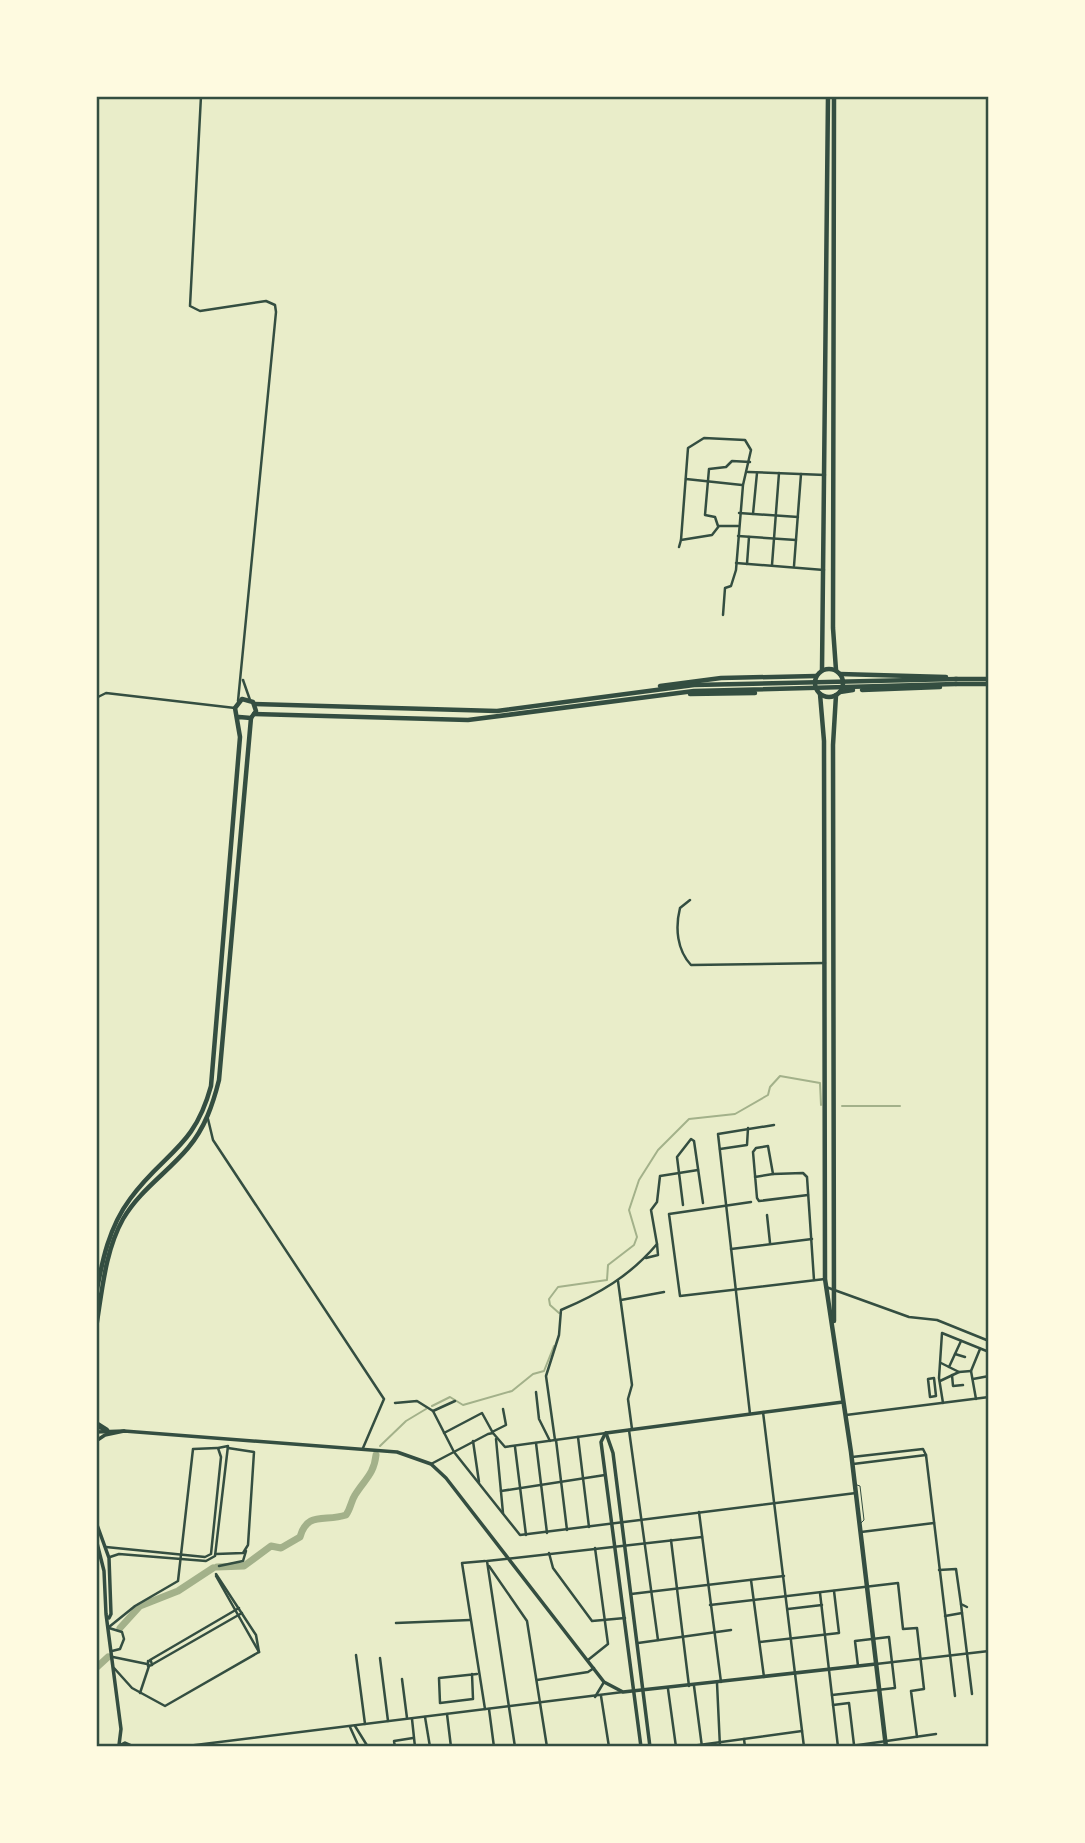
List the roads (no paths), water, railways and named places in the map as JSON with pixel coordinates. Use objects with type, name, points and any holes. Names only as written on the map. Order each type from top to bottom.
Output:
[{"type":"highway","points":[[654,692],[665,684],[721,678],[816,676],[822,670],[828,96]]},
{"type":"highway","points":[[834,96],[833,628],[838,672],[843,685],[838,693],[833,745],[834,1339]]},
{"type":"highway","points":[[822,670],[933,675],[956,682]]},
{"type":"highway","points":[[816,676],[824,741],[825,1279],[846,1415],[886,1744]]},
{"type":"highway","points":[[239,718],[253,716],[468,720],[531,714],[654,692],[818,692],[828,697],[838,693],[933,688],[956,682]]},
{"type":"highway","points":[[96,1295],[104,1252],[117,1220],[143,1183],[189,1138],[211,1086],[240,737],[239,718],[235,708],[238,701],[497,710],[694,688],[989,682]]},
{"type":"highway","points":[[96,1328],[106,1271],[122,1222],[144,1190],[188,1148],[208,1116],[222,1057],[253,716],[252,702]]},
{"type":"highway","points":[[824,1240],[832,1240]]},
{"type":"highway","points":[[96,1428],[108,1430]]},
{"type":"main road","points":[[606,1433],[844,1402]]},
{"type":"main road","points":[[96,1428],[397,1452],[431,1464],[472,1510],[604,1682],[623,1692],[876,1664]]},
{"type":"main road","points":[[96,1441],[105,1435],[124,1431]]},
{"type":"main road","points":[[606,1433],[601,1442],[641,1747]]},
{"type":"main road","points":[[606,1433],[611,1441],[645,1691],[650,1747]]},
{"type":"main road","points":[[96,1522],[109,1558],[111,1614],[108,1618]]},
{"type":"main road","points":[[96,1539],[104,1571],[121,1729],[118,1746],[128,1743]]},
{"type":"main road","points":[[121,1729],[128,1743],[134,1747]]},
{"type":"street","points":[[201,96],[191,306],[200,311],[265,301],[275,305],[276,312],[243,677],[238,701]]},
{"type":"street","points":[[679,547],[688,448],[704,438],[745,440],[751,450],[750,462],[739,513],[733,583],[724,592],[723,615]]},
{"type":"street","points":[[718,526],[715,517],[705,515],[710,467],[726,467],[732,461],[750,462]]},
{"type":"street","points":[[748,472],[825,475]]},
{"type":"street","points":[[753,514],[757,473]]},
{"type":"street","points":[[772,565],[779,473]]},
{"type":"street","points":[[794,566],[801,474]]},
{"type":"street","points":[[686,479],[743,485]]},
{"type":"street","points":[[739,513],[798,517]]},
{"type":"street","points":[[681,540],[712,535],[718,526]]},
{"type":"street","points":[[718,526],[738,526]]},
{"type":"street","points":[[738,536],[796,540]]},
{"type":"street","points":[[747,564],[749,537]]},
{"type":"street","points":[[736,563],[825,570]]},
{"type":"street","points":[[243,677],[252,702]]},
{"type":"street","points":[[96,698],[108,693],[235,708]]},
{"type":"street","points":[[690,900],[680,908],[678,919],[680,950],[691,965],[825,964]]},
{"type":"street","points":[[208,1116],[213,1140],[384,1399],[363,1450]]},
{"type":"street","points":[[750,1414],[720,1132],[774,1125]]},
{"type":"street","points":[[720,1149],[747,1145],[748,1128]]},
{"type":"street","points":[[683,1205],[677,1154],[692,1139],[703,1203]]},
{"type":"street","points":[[773,1174],[770,1148],[766,1146],[753,1149],[759,1201],[808,1195]]},
{"type":"street","points":[[645,1258],[658,1255],[652,1210],[657,1202],[659,1178],[662,1175],[698,1170]]},
{"type":"street","points":[[755,1177],[803,1173],[807,1177],[814,1280]]},
{"type":"street","points":[[751,1202],[670,1213],[680,1296],[825,1279]]},
{"type":"street","points":[[767,1215],[771,1244]]},
{"type":"street","points":[[731,1249],[811,1239]]},
{"type":"street","points":[[567,1530],[545,1376],[559,1335],[561,1310],[586,1301],[618,1281],[657,1244]]},
{"type":"street","points":[[618,1281],[632,1385],[628,1399],[630,1429],[658,1640]]},
{"type":"street","points":[[826,1287],[833,1287],[908,1317],[937,1320],[989,1341]]},
{"type":"street","points":[[621,1300],[664,1293]]},
{"type":"street","points":[[943,1403],[938,1385],[934,1378],[928,1379],[930,1397],[936,1396],[938,1385],[941,1363],[942,1334],[989,1352]]},
{"type":"street","points":[[949,1367],[961,1341]]},
{"type":"street","points":[[976,1399],[971,1371],[980,1349]]},
{"type":"street","points":[[955,1354],[965,1357]]},
{"type":"street","points":[[941,1363],[959,1372]]},
{"type":"street","points":[[929,1388],[959,1372],[971,1371]]},
{"type":"street","points":[[952,1376],[953,1387],[963,1385]]},
{"type":"street","points":[[972,1379],[988,1378],[988,1385]]},
{"type":"street","points":[[536,1392],[539,1419],[550,1441]]},
{"type":"street","points":[[846,1415],[989,1398]]},
{"type":"street","points":[[395,1403],[417,1401],[433,1411],[454,1452],[520,1535],[856,1493]]},
{"type":"street","points":[[433,1411],[455,1401]]},
{"type":"street","points":[[431,1464],[506,1425],[503,1409]]},
{"type":"street","points":[[763,1412],[804,1747]]},
{"type":"street","points":[[444,1433],[482,1413],[496,1439],[503,1514]]},
{"type":"street","points":[[496,1439],[505,1447],[515,1447],[606,1433]]},
{"type":"street","points":[[578,1437],[589,1528]]},
{"type":"street","points":[[473,1441],[479,1483]]},
{"type":"street","points":[[536,1443],[547,1533]]},
{"type":"street","points":[[515,1447],[526,1535]]},
{"type":"street","points":[[214,1556],[221,1457],[218,1448]]},
{"type":"street","points":[[214,1556],[228,1448]]},
{"type":"street","points":[[109,1627],[135,1606],[176,1584],[180,1577],[193,1449],[228,1448],[254,1452],[243,1561],[219,1566]]},
{"type":"street","points":[[852,1461],[923,1449],[926,1455],[954,1696]]},
{"type":"street","points":[[852,1461],[926,1455]]},
{"type":"street","points":[[501,1491],[606,1475]]},
{"type":"street","points":[[699,1512],[719,1682],[715,1690],[722,1742],[720,1747]]},
{"type":"street","points":[[860,1532],[934,1523]]},
{"type":"street","points":[[494,1747],[479,1674],[462,1563],[702,1537]]},
{"type":"street","points":[[671,1540],[701,1746]]},
{"type":"street","points":[[106,1547],[206,1561],[214,1556],[246,1551]]},
{"type":"street","points":[[588,1660],[608,1644],[595,1548]]},
{"type":"street","points":[[549,1553],[553,1569],[592,1621],[625,1618]]},
{"type":"street","points":[[109,1558],[116,1554],[182,1557]]},
{"type":"street","points":[[487,1561],[494,1576],[527,1621],[547,1747]]},
{"type":"street","points":[[487,1561],[515,1747]]},
{"type":"street","points":[[939,1570],[956,1569],[972,1694]]},
{"type":"street","points":[[114,1668],[140,1693],[165,1706],[259,1652],[238,1609],[216,1574],[238,1609]]},
{"type":"street","points":[[631,1594],[784,1576]]},
{"type":"street","points":[[751,1580],[764,1677]]},
{"type":"street","points":[[710,1605],[898,1583],[903,1629],[917,1628],[921,1659],[924,1689],[911,1691],[917,1737]]},
{"type":"street","points":[[760,1642],[839,1633],[834,1591]]},
{"type":"street","points":[[820,1592],[838,1747]]},
{"type":"street","points":[[961,1604],[967,1607]]},
{"type":"street","points":[[788,1609],[822,1605]]},
{"type":"street","points":[[140,1693],[150,1664],[238,1609]]},
{"type":"street","points":[[113,1654],[150,1664],[240,1613]]},
{"type":"street","points":[[945,1616],[962,1613]]},
{"type":"street","points":[[396,1623],[471,1620]]},
{"type":"street","points":[[109,1627],[122,1632],[124,1639],[113,1654]]},
{"type":"street","points":[[638,1643],[731,1630]]},
{"type":"street","points":[[832,1695],[895,1688],[889,1637],[855,1641],[858,1666]]},
{"type":"street","points":[[876,1664],[989,1651]]},
{"type":"street","points":[[356,1655],[365,1725]]},
{"type":"street","points":[[380,1658],[388,1721]]},
{"type":"street","points":[[537,1680],[588,1672],[594,1668]]},
{"type":"street","points":[[472,1674],[473,1699],[440,1703],[439,1678],[472,1674],[479,1674]]},
{"type":"street","points":[[402,1679],[407,1719]]},
{"type":"street","points":[[595,1697],[604,1682]]},
{"type":"street","points":[[668,1689],[676,1747]]},
{"type":"street","points":[[179,1747],[623,1692]]},
{"type":"street","points":[[601,1696],[609,1747]]},
{"type":"street","points":[[833,1705],[849,1703],[854,1745]]},
{"type":"street","points":[[447,1714],[452,1747]]},
{"type":"street","points":[[425,1717],[430,1747]]},
{"type":"street","points":[[412,1718],[415,1747]]},
{"type":"street","points":[[355,1726],[368,1747]]},
{"type":"street","points":[[350,1727],[359,1747]]},
{"type":"street","points":[[684,1747],[803,1731]]},
{"type":"street","points":[[844,1747],[886,1744],[936,1734]]},
{"type":"street","points":[[395,1747],[394,1741],[414,1738]]},
{"type":"street","points":[[744,1739],[745,1747]]},
{"type":"lane","points":[[855,1484],[860,1486],[864,1520],[860,1525]]},
{"type":"waterway","points":[[559,1313],[550,1305],[549,1299],[558,1287],[607,1280],[608,1265],[634,1245],[637,1237],[629,1210],[639,1180],[658,1150],[689,1119],[735,1114],[768,1095],[770,1087],[780,1076],[820,1083],[821,1105]]},
{"type":"waterway","points":[[842,1106],[900,1106]]},
{"type":"waterway","points":[[432,1406],[450,1397],[463,1405],[512,1391],[533,1374],[544,1371],[554,1346]]},
{"type":"waterway","points":[[380,1446],[406,1421],[426,1409]]},
{"type":"waterway","points":[[217,1567],[244,1566],[271,1546],[281,1548],[300,1537],[303,1529],[312,1520],[346,1515],[355,1495],[371,1472],[376,1455]]},
{"type":"waterway","points":[[120,1628],[140,1606],[178,1591],[213,1568]]},
{"type":"waterway","points":[[96,1668],[108,1657]]}]
